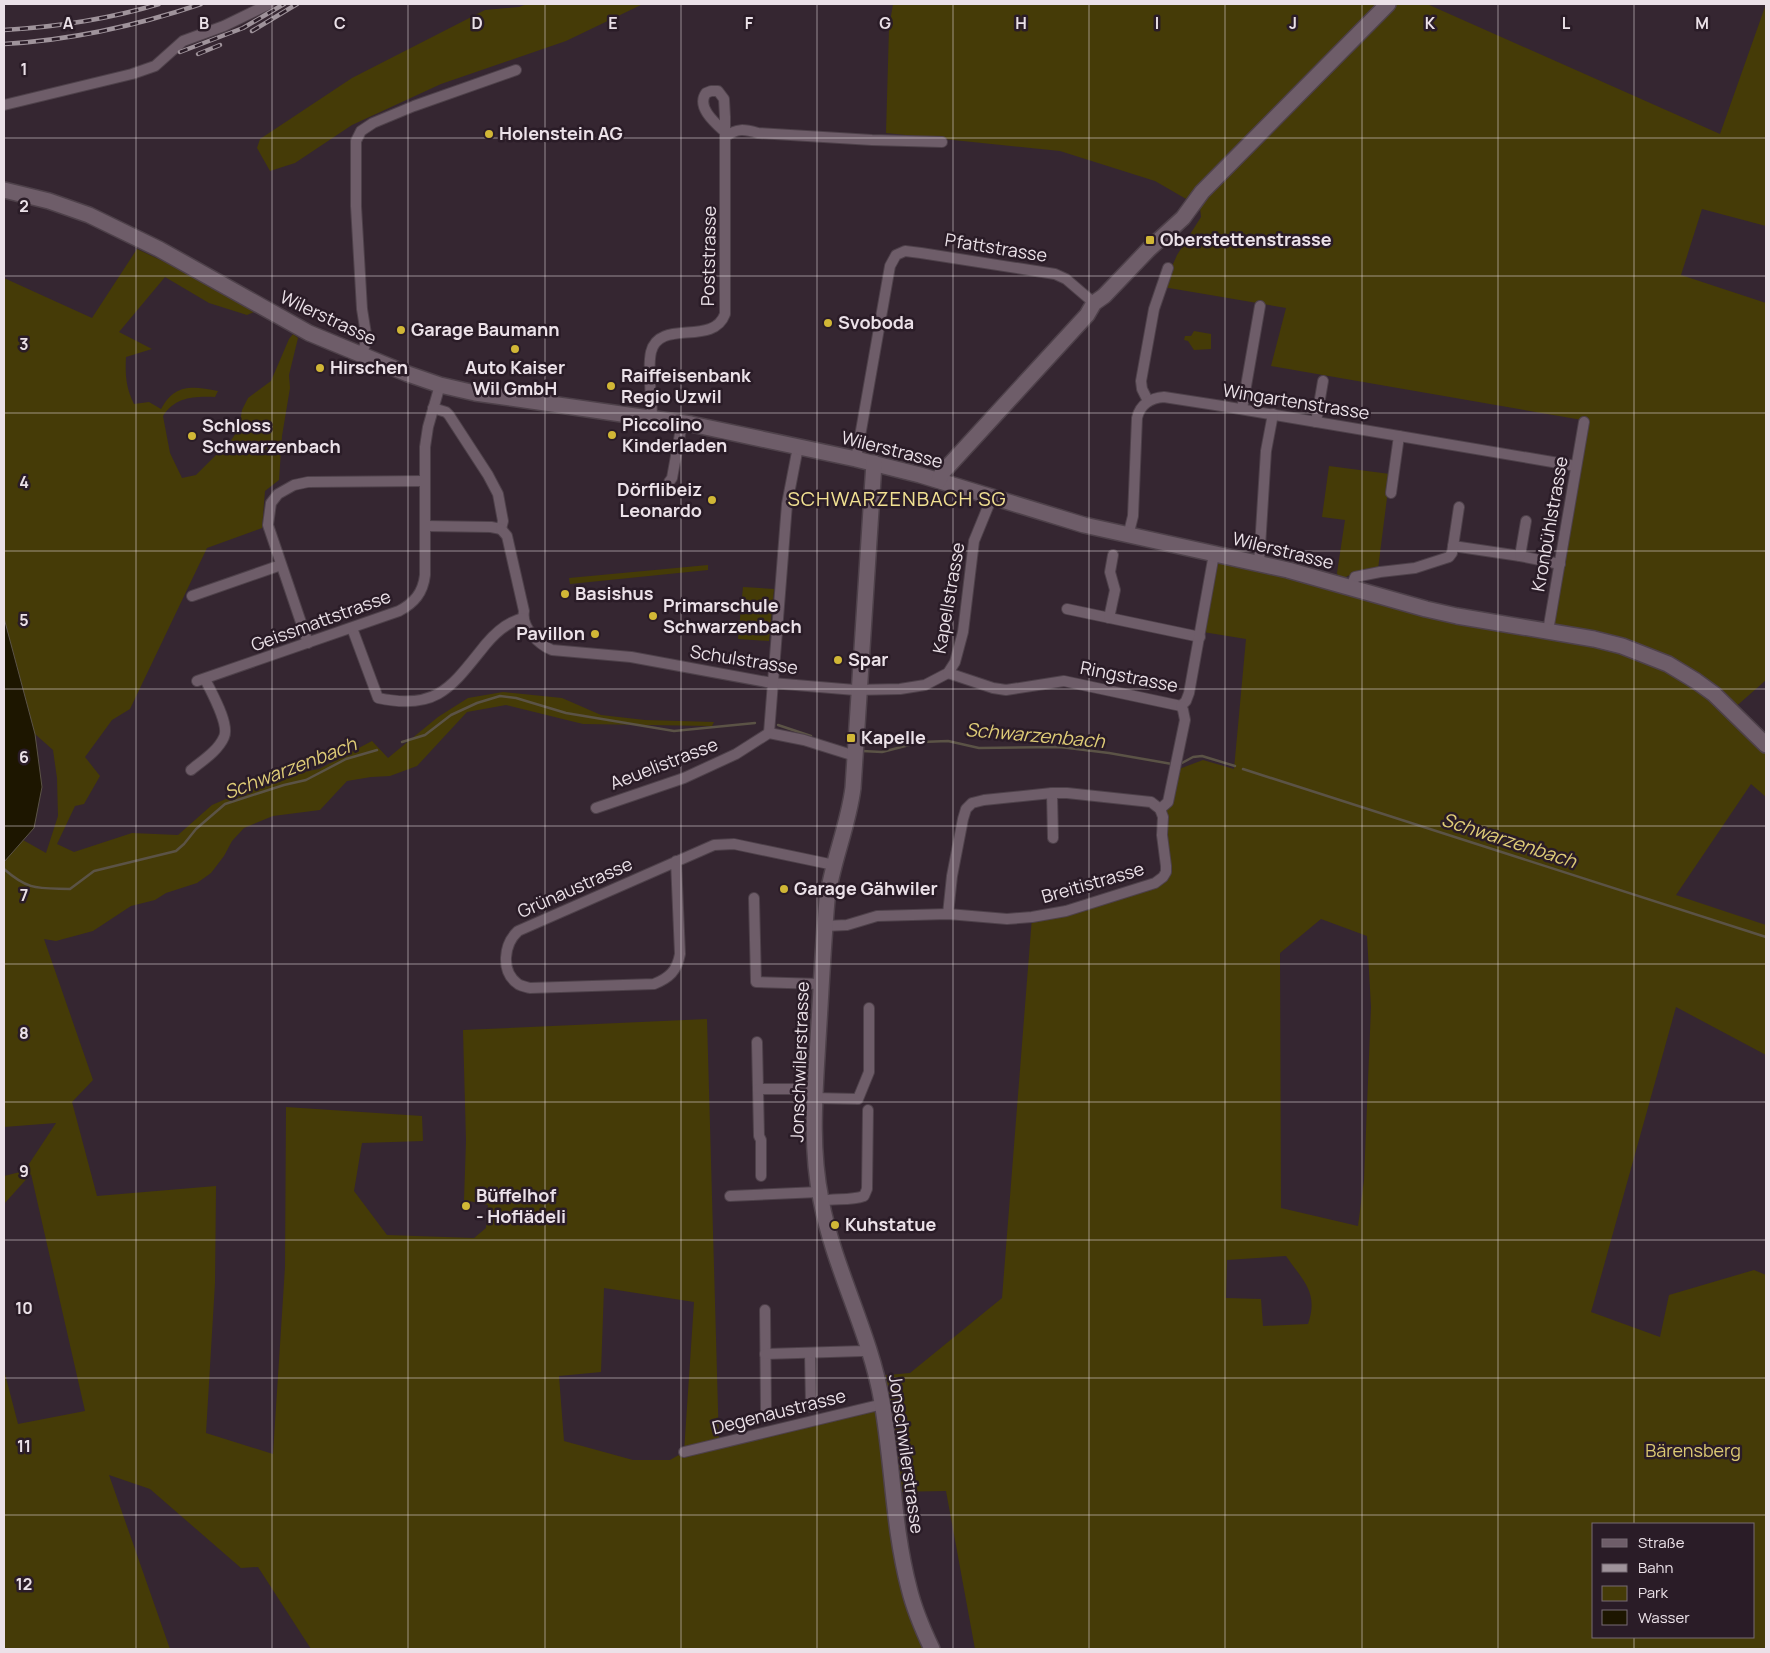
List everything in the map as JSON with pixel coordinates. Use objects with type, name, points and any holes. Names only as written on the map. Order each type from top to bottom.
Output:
[{"type":"main road","points":[[939,480],[942,473],[1087,315],[1094,303],[1104,296],[1148,250],[1183,218],[1211,183],[1388,4]]},
{"type":"main road","name":"Wilerstrasse","points":[[4,190],[49,201],[89,215],[159,249],[291,324],[362,355],[440,385],[475,393],[682,423],[856,459],[939,480],[1084,525],[1260,563],[1426,609],[1622,646],[1668,664],[1714,694],[1765,742]]},
{"type":"main road","name":"Jonschwilerstrasse","points":[[874,463],[852,794],[847,822],[829,882],[825,926],[814,1135],[820,1197],[830,1240],[870,1349],[877,1376],[895,1513],[909,1591],[932,1649]]},
{"type":"street","points":[[4,105],[20,99],[132,74],[155,66],[182,41],[224,26],[268,4]]},
{"type":"street","points":[[362,355],[366,334],[362,309],[356,206],[356,141],[358,136],[373,123],[414,106],[516,70]]},
{"type":"street","name":"Poststrasse","points":[[652,418],[650,362],[651,353],[656,342],[669,335],[715,327],[723,320],[725,314],[725,135],[743,129],[758,133],[942,142]]},
{"type":"street","name":"Pfattstrasse","points":[[856,459],[890,266],[896,255],[905,251],[1049,273],[1066,279],[1094,303]]},
{"type":"street","points":[[1128,536],[1133,516],[1136,422],[1141,408],[1148,401],[1142,389],[1144,365],[1154,309],[1168,268]]},
{"type":"street","points":[[1242,409],[1260,306]]},
{"type":"street","points":[[1316,422],[1323,381]]},
{"type":"street","name":"Geissmattstrasse","points":[[191,770],[217,748],[226,732],[225,723],[201,680],[399,611],[408,607],[419,596],[424,579],[425,447],[428,426],[440,385]]},
{"type":"street","name":"Wingartenstrasse","points":[[1148,401],[1164,397],[1576,466]]},
{"type":"street","points":[[425,526],[491,527],[501,529],[503,521],[498,494],[488,475],[449,415],[446,412],[433,408]]},
{"type":"street","points":[[1260,563],[1266,451],[1273,414]]},
{"type":"street","name":"Kronbühlstrasse","points":[[1548,631],[1584,422]]},
{"type":"street","points":[[669,482],[672,478],[682,423]]},
{"type":"street","points":[[1391,492],[1399,436]]},
{"type":"street","points":[[798,447],[787,504],[769,733],[804,740],[855,756]]},
{"type":"street","points":[[308,643],[271,536],[269,515],[271,503],[286,488],[310,482],[424,481]]},
{"type":"street","name":"Kapellstrasse","points":[[860,690],[915,687],[933,682],[948,673],[955,662],[963,632],[974,541],[992,497]]},
{"type":"street","points":[[1351,587],[1355,577],[1415,568],[1449,557],[1452,553],[1459,507]]},
{"type":"street","points":[[1520,556],[1526,520]]},
{"type":"street","name":"Schulstrasse","points":[[501,529],[507,536],[524,611],[523,618],[533,637],[543,646],[552,650],[631,657],[772,683],[860,690]]},
{"type":"street","points":[[1453,546],[1560,564]]},
{"type":"street","name":"Ringstrasse","points":[[948,673],[993,688],[1006,690],[1064,681],[1180,706],[1186,702],[1189,693],[1214,554]]},
{"type":"street","points":[[1109,618],[1115,590],[1110,572],[1113,555]]},
{"type":"street","points":[[192,596],[281,565]]},
{"type":"street","points":[[1067,609],[1200,637]]},
{"type":"street","points":[[352,628],[378,698],[394,702],[419,702],[434,697],[447,689],[463,673],[492,637],[513,620],[523,618]]},
{"type":"street","points":[[948,914],[952,876],[963,819],[969,805],[984,800],[1067,792],[1151,802],[1160,809],[1168,802],[1178,758],[1185,720],[1180,706]]},
{"type":"street","name":"Aeuelistrasse","points":[[596,808],[684,778],[736,754],[769,733]]},
{"type":"street","points":[[1052,792],[1053,838]]},
{"type":"street","name":"Breitistrasse","points":[[825,926],[847,926],[877,916],[948,914],[1007,919],[1032,917],[1066,911],[1155,883],[1166,872],[1162,835],[1163,817],[1160,809]]},
{"type":"street","name":"Grünaustrasse","points":[[676,861],[680,954],[674,972],[665,980],[654,984],[530,988],[518,984],[511,976],[507,963],[506,949],[518,931],[676,861],[714,845],[729,844],[834,866]]},
{"type":"street","points":[[754,898],[756,982],[821,984]]},
{"type":"street","points":[[758,1089],[815,1093],[858,1099],[868,1072],[869,1008]]},
{"type":"street","points":[[758,1042],[762,1176]]},
{"type":"street","points":[[730,1196],[856,1199],[864,1196],[867,1189],[868,1110]]},
{"type":"street","points":[[765,1310],[766,1412]]},
{"type":"street","points":[[765,1354],[863,1351],[870,1349]]},
{"type":"street","points":[[810,1353],[811,1406]]},
{"type":"street","name":"Degenaustrasse","points":[[684,1452],[882,1404]]},
{"type":"green space","points":[[527,4],[643,4],[566,41],[441,84],[352,125],[295,163],[270,171],[257,148],[260,139],[352,78],[485,10],[519,7]]},
{"type":"green space","name":"Bärensberg","points":[[893,4],[1427,4],[1720,134],[1766,4],[1766,226],[1702,209],[1681,275],[1766,303],[1766,680],[1732,710],[1766,746],[1766,797],[1751,784],[1676,895],[1766,925],[1766,1055],[1676,1007],[1591,1312],[1660,1337],[1669,1295],[1754,1270],[1766,1275],[1766,1649],[975,1649],[946,1491],[886,1492],[898,1572],[915,1630],[923,1649],[311,1649],[258,1567],[241,1568],[150,1489],[109,1475],[170,1649],[4,1649],[4,1370],[18,1424],[85,1411],[31,1174],[4,1204],[4,1176],[20,1172],[27,1167],[56,1123],[4,1127],[4,862],[23,840],[46,853],[58,816],[57,778],[53,750],[35,734],[4,618],[4,278],[92,318],[137,249],[169,264],[254,312],[247,315],[209,303],[165,277],[119,332],[152,349],[126,357],[127,381],[134,404],[149,402],[161,409],[172,395],[185,388],[218,391],[215,397],[200,397],[179,401],[163,416],[170,453],[182,478],[196,475],[232,439],[239,428],[242,410],[248,398],[271,381],[289,339],[293,334],[298,338],[289,375],[290,388],[282,436],[279,480],[265,491],[262,528],[207,548],[130,709],[112,720],[85,757],[100,776],[84,804],[75,806],[57,844],[74,852],[132,833],[178,835],[212,805],[277,777],[319,769],[372,741],[388,758],[438,717],[468,698],[503,692],[562,698],[601,715],[645,720],[714,722],[712,726],[583,724],[506,705],[467,712],[417,766],[390,776],[347,781],[320,810],[273,816],[244,828],[232,841],[224,856],[211,873],[197,883],[166,893],[155,900],[131,906],[93,931],[56,941],[44,939],[93,1080],[72,1102],[97,1196],[216,1186],[215,1283],[206,1433],[273,1454],[285,1267],[286,1107],[422,1116],[423,1141],[362,1143],[354,1191],[387,1235],[474,1238],[486,1228],[488,1205],[464,1200],[466,1141],[463,1030],[707,1019],[719,1444],[875,1405],[877,1376],[910,1373],[1002,1298],[1032,917],[1163,877],[1167,808],[1179,769],[1203,760],[1234,769],[1246,639],[1203,632],[1216,563],[1221,561],[1552,637],[1588,421],[1271,366],[1286,308],[1163,287],[1177,255],[1201,217],[1200,207],[1155,181],[1060,151],[886,133],[889,28]],"holes":[[[1321,919],[1367,936],[1371,1007],[1364,1180],[1358,1226],[1281,1208],[1280,953]],[[1286,1256],[1308,1287],[1312,1303],[1308,1324],[1263,1326],[1261,1299],[1226,1298],[1227,1260]],[[604,1288],[694,1302],[684,1452],[670,1460],[633,1460],[564,1441],[559,1376],[601,1372]]]},
{"type":"green space","points":[[1194,331],[1211,334],[1211,349],[1194,350],[1188,341],[1184,340],[1185,336],[1191,336]]},
{"type":"green space","points":[[1329,466],[1390,474],[1378,569],[1347,576],[1346,578],[1338,576],[1345,520],[1322,517]]},
{"type":"green space","points":[[708,565],[708,570],[570,584],[569,578]]},
{"type":"green space","points":[[743,587],[774,589],[769,641],[738,639]]},
{"type":"water","points":[[4,618],[35,734],[42,787],[34,828],[4,862]]},
{"type":"waterway","name":"Schwarzenbach","points":[[402,742],[425,735],[451,715],[477,703],[500,696],[516,698],[566,713],[674,731],[755,723]]},
{"type":"waterway","name":"Schwarzenbach","points":[[778,725],[811,736]]},
{"type":"waterway","name":"Schwarzenbach","points":[[862,751],[882,752],[921,742],[948,741],[979,748],[1060,747],[1172,764]]},
{"type":"waterway","name":"Schwarzenbach","points":[[4,869],[27,885],[50,889],[70,889],[94,871],[176,851],[196,829],[225,804],[306,780],[346,759],[377,750]]},
{"type":"waterway","name":"Schwarzenbach","points":[[1180,764],[1193,757],[1202,756],[1235,766]]},
{"type":"waterway","name":"Schwarzenbach","points":[[1243,769],[1766,937]]},
{"type":"railway","points":[[4,30],[82,22],[159,4]]},
{"type":"railway","points":[[4,44],[104,31],[201,4]]},
{"type":"railway","points":[[180,52],[243,28],[284,4]]},
{"type":"railway","points":[[252,31],[297,4]]},
{"type":"railway","points":[[198,54],[220,45]]},
{"type":"place","name":"Holenstein AG","points":[[489,134]]},
{"type":"place","name":"Oberstettenstrasse","points":[[1150,240]]},
{"type":"place","name":"Svoboda","points":[[828,323]]},
{"type":"place","name":"Garage Baumann","points":[[401,330]]},
{"type":"place","name":"Auto Kaiser Wil GmbH","points":[[515,349]]},
{"type":"place","name":"Hirschen","points":[[320,368]]},
{"type":"place","name":"Raiffeisenbank Regio Uzwil","points":[[611,386]]},
{"type":"place","name":"Piccolino Kinderladen","points":[[612,435]]},
{"type":"place","name":"Schloss Schwarzenbach","points":[[192,436]]},
{"type":"place","name":"Dörflibeiz Leonardo","points":[[712,500]]},
{"type":"place","name":"Basishus","points":[[565,594]]},
{"type":"place","name":"Primarschule Schwarzenbach","points":[[653,616]]},
{"type":"place","name":"Pavillon","points":[[595,634]]},
{"type":"place","name":"Spar","points":[[838,660]]},
{"type":"place","name":"Kapelle","points":[[851,738]]},
{"type":"place","name":"Garage Gähwiler","points":[[784,889]]},
{"type":"place","name":"Büffelhof - Hoflädeli","points":[[466,1206]]},
{"type":"place","name":"Kuhstatue","points":[[835,1225]]},
{"type":"district","name":"SCHWARZENBACH SG","points":[[897,499]]}]
